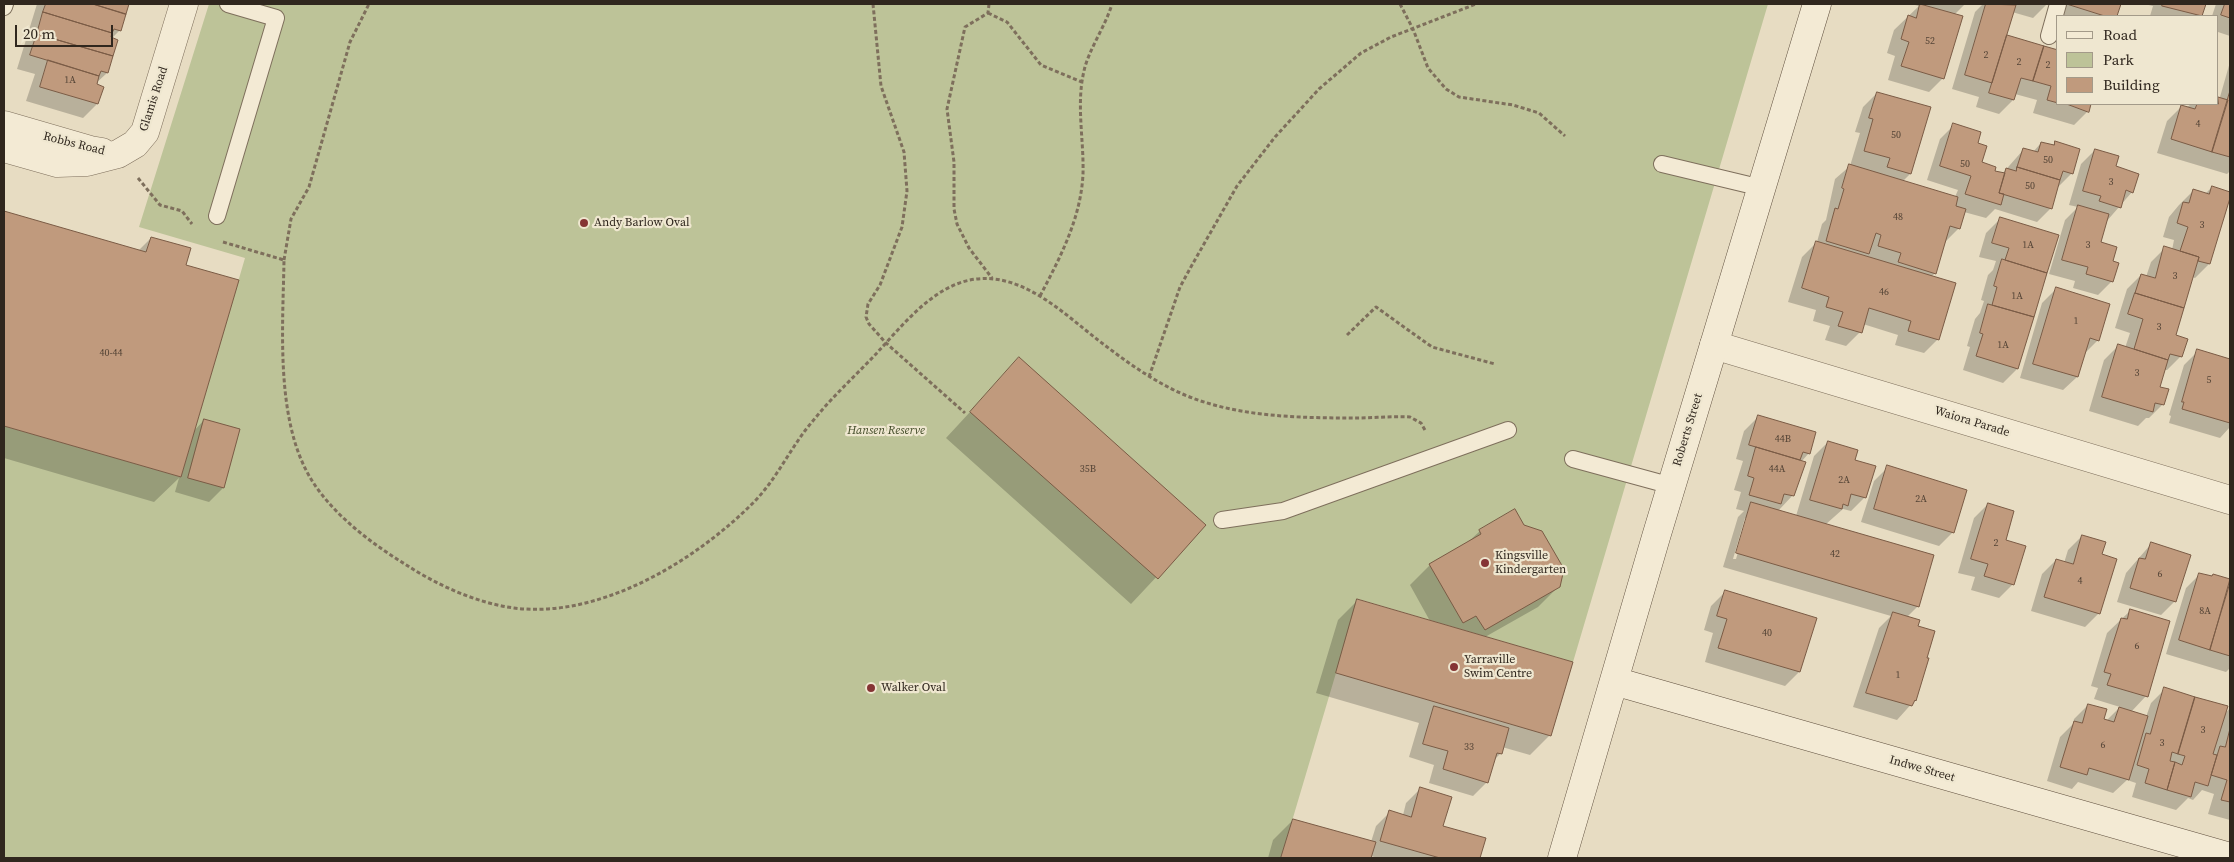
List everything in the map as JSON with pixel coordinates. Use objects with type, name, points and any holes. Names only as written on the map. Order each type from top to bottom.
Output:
[{"type":"street","name":"Glamis Road","points":[[118,154],[135,144],[145,132],[184,4]]},
{"type":"street","name":"Roberts Street","points":[[1562,858],[1714,345],[1818,4]]},
{"type":"street","name":"Robbs Road","points":[[4,125],[90,150],[118,154]]},
{"type":"street","name":"Robbs Road","points":[[4,148],[57,164],[87,162],[118,154]]},
{"type":"street","name":"Waiora Parade","points":[[1714,345],[2230,500]]},
{"type":"street","name":"Indwe Street","points":[[1614,681],[2230,857]]},
{"type":"lane","points":[[217,216],[276,18],[228,4]]},
{"type":"lane","points":[[2048,36],[2058,4]]},
{"type":"lane","points":[[1662,164],[1762,188]]},
{"type":"lane","points":[[1222,520],[1283,511],[1508,430]]},
{"type":"lane","points":[[1574,458],[1672,486]]},
{"type":"path","points":[[369,4],[350,42],[309,187],[291,219],[284,260],[283,322],[286,388],[294,436],[304,464],[322,494],[348,522],[391,556],[420,574],[446,586],[492,604],[512,608],[552,609],[596,600],[655,575],[697,550],[754,502],[777,476],[811,422],[903,324],[940,292],[956,284],[974,279],[992,278],[1010,282],[1040,296],[1149,377],[1195,399],[1263,413],[1330,418],[1410,417],[1421,423],[1438,455]]},
{"type":"path","points":[[873,4],[881,86],[904,152],[907,191],[904,218],[896,245],[880,285],[866,309],[866,317],[869,324],[886,343],[965,413]]},
{"type":"path","points":[[988,13],[989,4]]},
{"type":"path","points":[[1040,296],[1057,265],[1072,228],[1080,201],[1083,175],[1082,82],[1084,69],[1112,4]]},
{"type":"path","points":[[1400,4],[1413,28],[1428,68],[1446,89],[1459,97],[1513,105],[1539,113],[1565,136]]},
{"type":"path","points":[[1149,377],[1180,287],[1226,205],[1250,167],[1296,112],[1335,74],[1361,53],[1391,37],[1476,4]]},
{"type":"path","points":[[988,13],[965,27],[947,109],[954,162],[954,209],[957,224],[969,248],[992,278]]},
{"type":"path","points":[[988,13],[1007,22],[1041,65],[1082,82]]},
{"type":"path","points":[[118,154],[160,205],[182,211],[194,227]]},
{"type":"path","points":[[217,216],[220,241],[284,260]]},
{"type":"path","points":[[1347,335],[1376,307],[1432,348],[1495,364]]},
{"type":"green space","name":"Hansen Reserve","points":[[209,4],[1768,4],[1573,662],[1358,599],[1281,858],[4,858],[4,426],[181,477],[245,258],[139,227]]},
{"type":"building","points":[[46,4],[93,4],[126,14],[121,31],[114,29],[112,33],[43,12]]},
{"type":"building","points":[[93,4],[129,4],[126,14]]},
{"type":"building","points":[[1920,4],[1963,16],[1944,79],[1901,66],[1909,42],[1901,39],[1908,15],[1916,18]]},
{"type":"building","points":[[1986,4],[2016,5],[1992,83],[1965,75]]},
{"type":"building","points":[[2067,4],[2121,4],[2117,15],[2102,15]]},
{"type":"building","points":[[2163,4],[2206,4],[2202,15],[2162,6]]},
{"type":"building","points":[[2225,4],[2230,4],[2230,18],[2221,15]]},
{"type":"building","points":[[43,12],[112,33],[111,37],[118,40],[113,56],[37,34]]},
{"type":"building","points":[[37,34],[113,56],[108,73],[101,71],[99,76],[30,55]]},
{"type":"building","points":[[2007,35],[2044,46],[2033,81],[2021,78],[2014,100],[1989,93]]},
{"type":"building","points":[[2044,46],[2056,49],[2056,102],[2047,100],[2051,86],[2033,81]]},
{"type":"building","points":[[48,60],[99,76],[97,84],[104,87],[98,104],[40,87]]},
{"type":"building","points":[[2230,91],[2230,157],[2212,152]]},
{"type":"building","points":[[1877,92],[1931,107],[1911,174],[1887,167],[1890,158],[1864,151],[1873,119],[1869,118]]},
{"type":"building","points":[[2219,97],[2228,100],[2212,152],[2171,139],[2181,105],[2195,109],[2197,105],[2219,105]]},
{"type":"building","points":[[2070,105],[2091,105],[2089,112]]},
{"type":"building","points":[[1953,123],[1981,132],[1978,143],[1987,146],[1982,162],[1996,167],[1995,171],[2005,173],[1999,193],[2004,194],[2001,205],[1965,194],[1971,176],[1940,166]]},
{"type":"building","points":[[2055,141],[2080,149],[2073,174],[2063,171],[2060,180],[2017,167],[2023,148],[2038,152],[2041,142],[2054,145]]},
{"type":"building","points":[[2095,149],[2119,156],[2116,166],[2139,174],[2133,193],[2126,190],[2121,208],[2099,201],[2101,196],[2083,191]]},
{"type":"building","points":[[1849,164],[1958,197],[1956,206],[1966,209],[1960,229],[1950,226],[1936,274],[1898,262],[1901,253],[1878,246],[1881,235],[1876,233],[1869,254],[1826,241],[1835,208],[1838,209],[1844,189],[1842,188]]},
{"type":"building","points":[[2017,167],[2060,180],[2052,209],[1999,193],[2006,168],[2016,171]]},
{"type":"building","points":[[2212,186],[2230,192],[2230,198],[2210,264],[2198,261],[2199,257],[2180,251],[2188,227],[2177,223],[2183,202],[2189,203],[2193,189],[2209,194]]},
{"type":"building","points":[[2078,205],[2109,214],[2101,242],[2117,247],[2113,261],[2119,263],[2113,282],[2086,274],[2088,267],[2062,260]]},
{"type":"building","points":[[4,211],[146,252],[151,237],[191,248],[186,265],[239,280],[181,477],[4,426]]},
{"type":"building","points":[[2000,217],[2059,235],[2047,273],[2005,260],[2009,248],[1992,243]]},
{"type":"building","points":[[1816,241],[1956,283],[1939,340],[1908,331],[1911,321],[1869,308],[1862,333],[1838,326],[1843,312],[1826,307],[1829,297],[1802,288]]},
{"type":"building","points":[[2164,246],[2199,257],[2184,308],[2135,293],[2141,274],[2155,278]]},
{"type":"building","points":[[2002,259],[2047,273],[2034,317],[1992,305],[1997,287],[1994,286]]},
{"type":"building","points":[[2056,287],[2110,304],[2099,341],[2090,338],[2078,377],[2033,364]]},
{"type":"building","points":[[2135,293],[2184,308],[2176,335],[2188,339],[2182,357],[2170,354],[2168,360],[2134,349],[2143,319],[2128,314]]},
{"type":"building","points":[[1988,304],[2034,317],[2018,369],[1976,356],[1983,334],[1980,333]]},
{"type":"building","points":[[2118,344],[2168,360],[2160,387],[2169,389],[2164,405],[2155,403],[2153,412],[2102,397]]},
{"type":"building","points":[[2197,349],[2230,359],[2230,423],[2182,409],[2184,402],[2182,402]]},
{"type":"building","points":[[1019,357],[1206,525],[1158,579],[970,412]]},
{"type":"building","points":[[1758,415],[1816,432],[1810,454],[1803,452],[1800,460],[1749,445]]},
{"type":"building","points":[[204,419],[240,429],[224,488],[188,478]]},
{"type":"building","points":[[1828,441],[1858,450],[1855,460],[1876,466],[1866,498],[1851,494],[1848,506],[1843,504],[1842,509],[1810,500]]},
{"type":"building","points":[[1756,447],[1806,462],[1794,496],[1784,494],[1781,504],[1749,495],[1754,478],[1748,476]]},
{"type":"building","points":[[1887,465],[1967,490],[1954,533],[1874,509]]},
{"type":"building","points":[[1751,502],[1934,555],[1919,607],[1736,553]]},
{"type":"building","points":[[1988,503],[2014,511],[2006,540],[2026,546],[2014,585],[1984,576],[1988,564],[1971,559]]},
{"type":"building","points":[[1515,509],[1524,525],[1542,531],[1564,569],[1560,587],[1485,630],[1476,616],[1463,623],[1429,564],[1481,534],[1479,530]]},
{"type":"building","points":[[2082,535],[2106,542],[2102,554],[2117,559],[2100,614],[2044,597],[2056,559],[2073,564]]},
{"type":"building","points":[[2151,542],[2191,555],[2176,602],[2130,588],[2139,558],[2145,559]]},
{"type":"building","points":[[2199,573],[2212,576],[2213,574],[2230,579],[2210,650],[2179,640]]},
{"type":"building","points":[[2230,583],[2230,656],[2210,650]]},
{"type":"building","points":[[1725,590],[1817,618],[1800,672],[1718,648],[1727,619],[1717,616]]},
{"type":"building","name":"Yarraville Swim Centre","points":[[1357,599],[1573,662],[1551,736],[1336,673]]},
{"type":"building","points":[[2130,609],[2170,621],[2148,697],[2107,685],[2111,674],[2104,672],[2121,618],[2127,619]]},
{"type":"building","points":[[1893,612],[1920,620],[1918,626],[1935,631],[1916,701],[1912,706],[1866,693]]},
{"type":"building","points":[[2164,687],[2195,697],[2178,754],[2172,752],[2170,761],[2175,762],[2167,790],[2145,783],[2149,769],[2137,765],[2146,733],[2150,734]]},
{"type":"building","points":[[2195,697],[2228,706],[2213,754],[2217,755],[2208,786],[2195,782],[2191,797],[2167,790],[2175,762],[2182,765],[2185,756],[2178,754]]},
{"type":"building","points":[[2088,704],[2107,709],[2104,719],[2114,722],[2119,707],[2148,716],[2129,780],[2089,768],[2087,775],[2060,767],[2074,721],[2082,723]]},
{"type":"building","points":[[1434,706],[1509,728],[1502,754],[1497,753],[1488,783],[1443,769],[1448,751],[1423,744]]},
{"type":"building","points":[[2230,729],[2230,802],[2221,800],[2227,780],[2211,775],[2220,746],[2225,747]]},
{"type":"building","points":[[1420,787],[1452,797],[1443,826],[1486,838],[1480,858],[1440,858],[1380,841],[1389,810],[1411,817]]},
{"type":"building","points":[[1293,819],[1376,842],[1371,858],[1281,858]]},
{"type":"place","name":"Andy Barlow Oval","points":[[584,223]]},
{"type":"place","name":"Kingsville Kindergarten","points":[[1485,563]]},
{"type":"place","name":"Yarraville Swim Centre","points":[[1454,667]]},
{"type":"place","name":"Walker Oval","points":[[871,688]]}]
